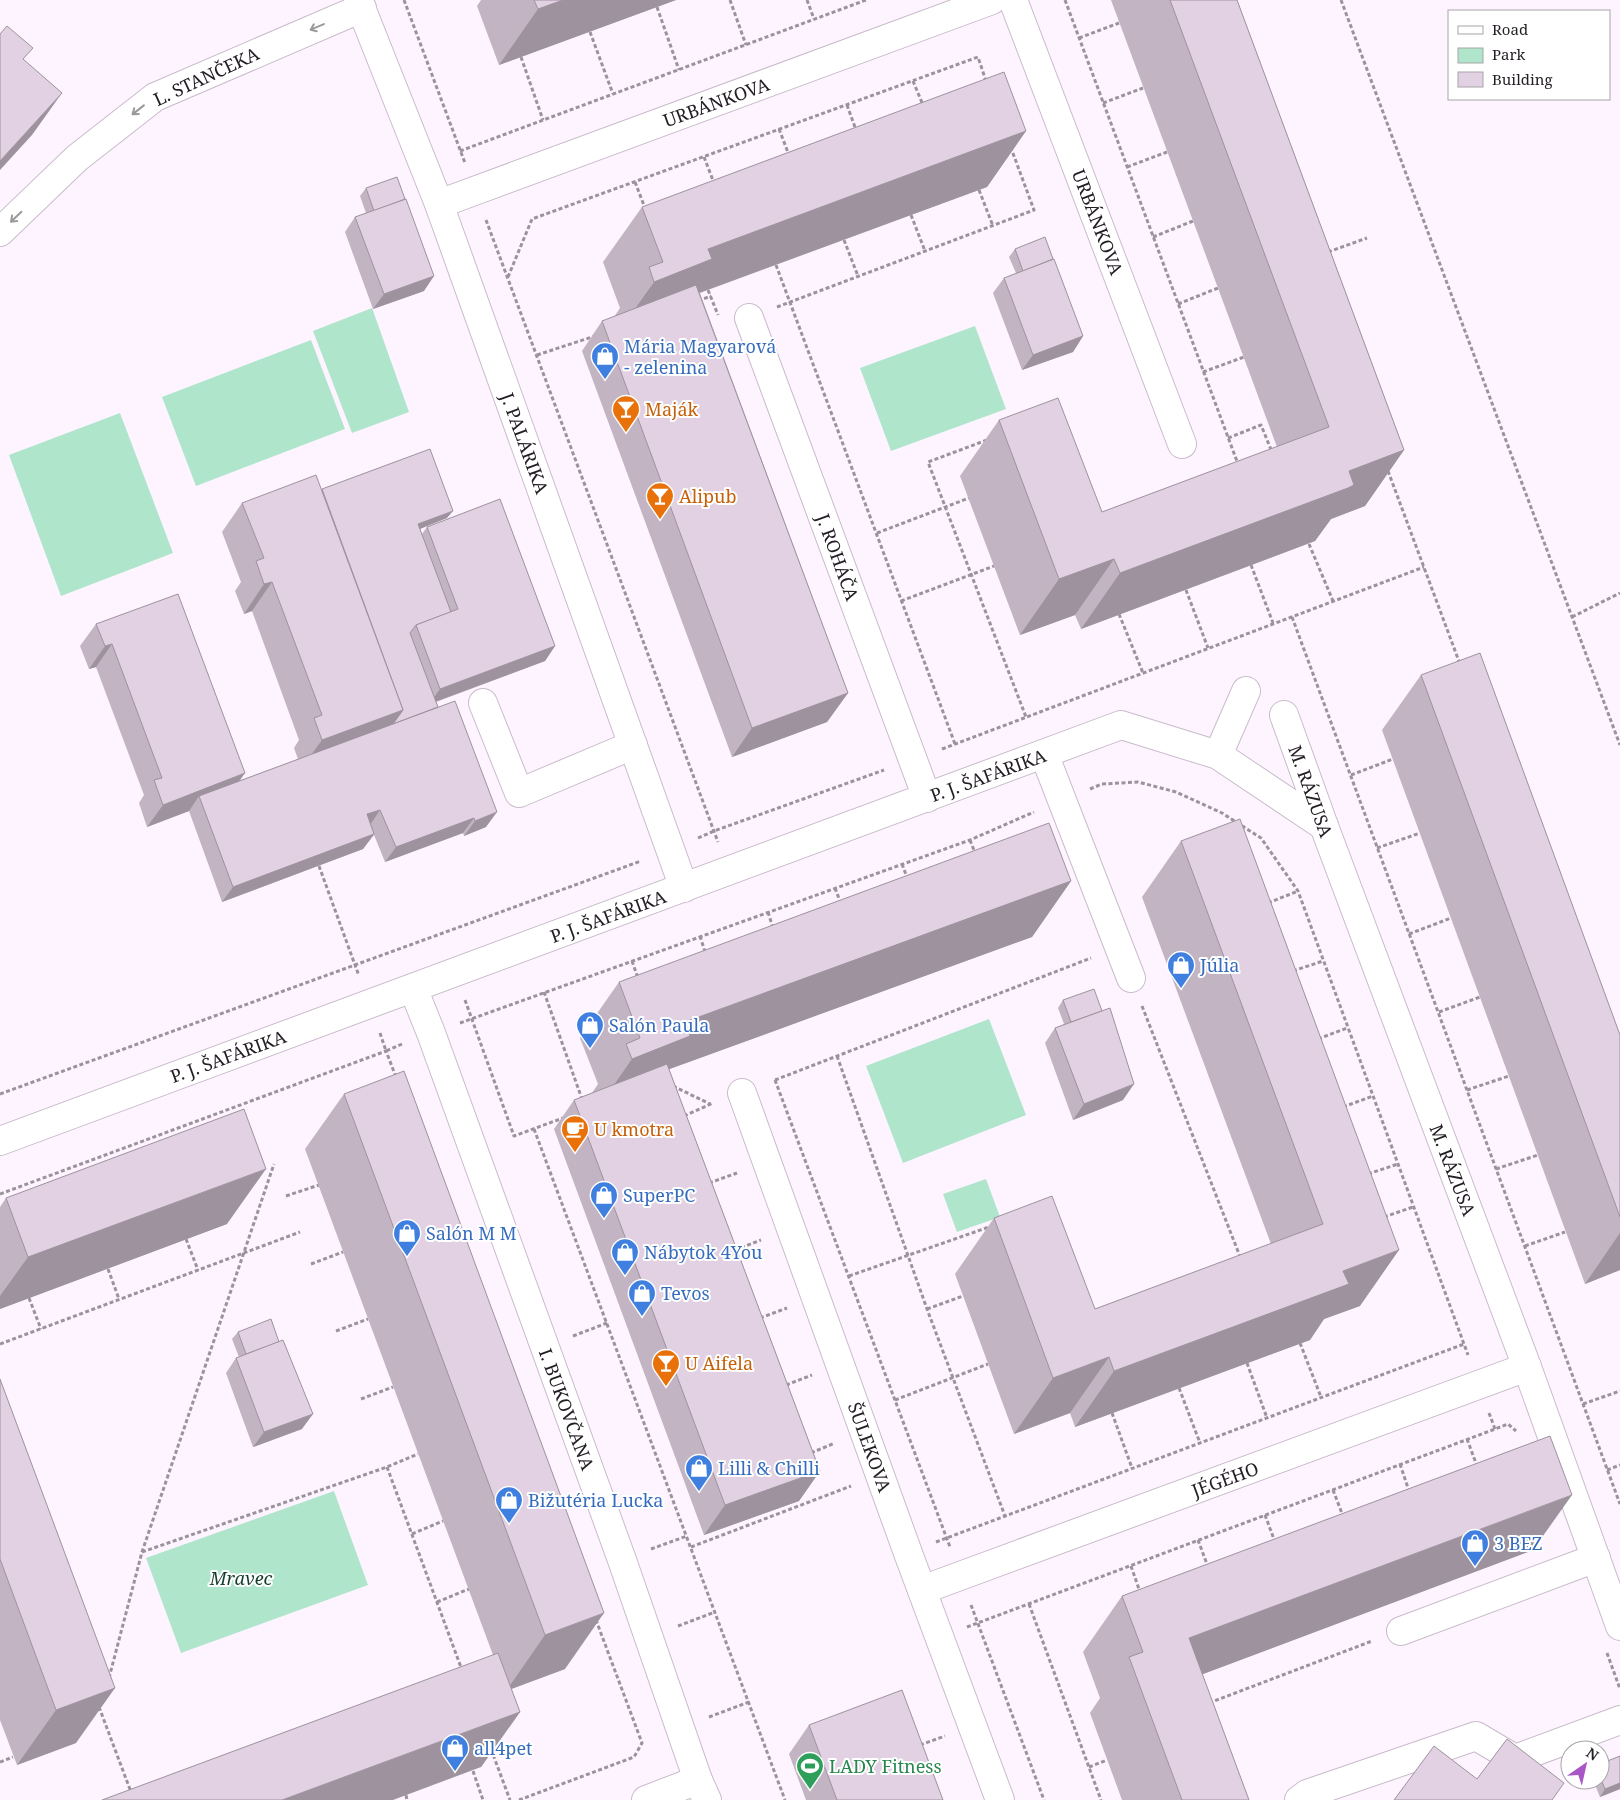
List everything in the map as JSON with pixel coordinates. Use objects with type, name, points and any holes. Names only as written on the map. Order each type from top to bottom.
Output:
[{"type":"street","name":"URBÁNKOVA","points":[[440,204],[992,0]]},
{"type":"street","name":"URBÁNKOVA","points":[[1013,0],[1182,444]]},
{"type":"street","name":"J. PALÁRIKA","points":[[360,4],[440,204],[684,888]]},
{"type":"street","name":"L. STANČEKA","points":[[0,232],[77,158],[155,97],[360,4]]},
{"type":"street","name":"J. ROHÁČA","points":[[749,318],[927,798]]},
{"type":"street","points":[[1218,755],[1246,691]]},
{"type":"street","points":[[483,703],[520,793],[633,745]]},
{"type":"street","name":"M. RÁZUSA","points":[[1284,715],[1527,1367],[1620,1626]]},
{"type":"street","name":"P. J. ŠAFÁRIKA","points":[[0,1141],[1121,726],[1218,755],[1324,826]]},
{"type":"street","points":[[1044,754],[1131,978]]},
{"type":"street","name":"I. BUKOVČANA","points":[[413,988],[431,1033],[703,1790],[646,1800]]},
{"type":"street","name":"ŠULEKOVA","points":[[742,1092],[908,1552],[1000,1800]]},
{"type":"street","name":"JÉGÉHO","points":[[922,1590],[1527,1367]]},
{"type":"street","points":[[1401,1631],[1596,1558]]},
{"type":"street","points":[[1299,1800],[1307,1794],[1343,1792],[1476,1736],[1515,1759],[1620,1720]]},
{"type":"path","points":[[404,0],[729,871]]},
{"type":"path","points":[[730,0],[746,45]]},
{"type":"path","points":[[807,0],[814,19]]},
{"type":"path","points":[[460,151],[866,0]]},
{"type":"path","points":[[1341,0],[1620,745]]},
{"type":"path","points":[[657,7],[679,70]]},
{"type":"path","points":[[1079,38],[1119,23]]},
{"type":"path","points":[[590,32],[613,94]]},
{"type":"path","points":[[521,57],[543,120]]},
{"type":"path","points":[[508,277],[532,219],[978,58],[988,84]]},
{"type":"path","points":[[913,81],[926,114]]},
{"type":"path","points":[[1103,103],[1143,88]]},
{"type":"path","points":[[847,105],[858,138]]},
{"type":"path","points":[[779,129],[792,163]]},
{"type":"path","points":[[749,318],[1034,210],[1011,147]]},
{"type":"path","points":[[1127,167],[1167,152]]},
{"type":"path","points":[[704,157],[717,191]]},
{"type":"path","points":[[635,182],[648,216]]},
{"type":"path","points":[[979,190],[993,226]]},
{"type":"path","points":[[911,215],[925,251]]},
{"type":"path","points":[[1153,237],[1193,222]]},
{"type":"path","points":[[1326,253],[1367,238]]},
{"type":"path","points":[[844,240],[858,276]]},
{"type":"path","points":[[776,265],[954,744]]},
{"type":"path","points":[[1178,304],[1218,288]]},
{"type":"path","points":[[695,302],[711,296]]},
{"type":"path","points":[[537,355],[599,334]]},
{"type":"path","points":[[1204,372],[1244,357]]},
{"type":"path","points":[[1228,438],[1268,422]]},
{"type":"path","points":[[1261,425],[1275,460]]},
{"type":"path","points":[[990,438],[928,462],[1026,717]]},
{"type":"path","points":[[1272,452],[1278,450]]},
{"type":"path","points":[[1385,464],[1462,671]]},
{"type":"path","points":[[877,533],[969,498]]},
{"type":"path","points":[[1309,544],[1333,601]]},
{"type":"path","points":[[1251,565],[1273,623]]},
{"type":"path","points":[[902,601],[994,566]]},
{"type":"path","points":[[0,1094],[670,851],[714,831],[913,760],[1424,567]]},
{"type":"path","points":[[1186,590],[1208,648]]},
{"type":"path","points":[[1572,617],[1620,593]]},
{"type":"path","points":[[1119,614],[1143,673]]},
{"type":"path","points":[[1292,616],[1620,1504]]},
{"type":"path","points":[[1351,774],[1393,759]]},
{"type":"path","points":[[0,1194],[472,1018],[970,840],[1102,784],[1138,782],[1176,792],[1222,813],[1261,838],[1298,891],[1464,1344],[908,1552]]},
{"type":"path","points":[[1378,848],[1420,832]]},
{"type":"path","points":[[970,840],[976,855]]},
{"type":"path","points":[[902,864],[911,888]]},
{"type":"path","points":[[320,866],[355,965]]},
{"type":"path","points":[[836,888],[844,912]]},
{"type":"path","points":[[1263,905],[1298,891]]},
{"type":"path","points":[[768,912],[774,929]]},
{"type":"path","points":[[1409,934],[1451,918]]},
{"type":"path","points":[[700,936],[709,962]]},
{"type":"path","points":[[680,1118],[711,1104],[1119,947]]},
{"type":"path","points":[[632,961],[641,986]]},
{"type":"path","points":[[1288,973],[1323,961]]},
{"type":"path","points":[[455,972],[514,1136],[568,1116]]},
{"type":"path","points":[[1131,978],[1241,1259],[1248,1257]]},
{"type":"path","points":[[544,992],[583,1101]]},
{"type":"path","points":[[1439,1012],[1480,997]]},
{"type":"path","points":[[1312,1041],[1348,1028]]},
{"type":"path","points":[[386,1051],[399,1085]]},
{"type":"path","points":[[837,1056],[927,1309],[1005,1516]]},
{"type":"path","points":[[1467,1090],[1509,1076]]},
{"type":"path","points":[[775,1080],[1044,1800]]},
{"type":"path","points":[[671,1085],[711,1104]]},
{"type":"path","points":[[1338,1109],[1373,1096]]},
{"type":"path","points":[[534,1129],[786,1800]]},
{"type":"path","points":[[117,1151],[120,1159]]},
{"type":"path","points":[[1496,1169],[1538,1156]]},
{"type":"path","points":[[107,1682],[142,1552],[274,1164]]},
{"type":"path","points":[[1362,1176],[1398,1164]]},
{"type":"path","points":[[705,1185],[737,1173]]},
{"type":"path","points":[[39,1180],[42,1188]]},
{"type":"path","points":[[286,1196],[319,1185]]},
{"type":"path","points":[[1378,1219],[1414,1207]]},
{"type":"path","points":[[849,1276],[997,1224]]},
{"type":"path","points":[[0,1344],[300,1232]]},
{"type":"path","points":[[1525,1246],[1566,1232]]},
{"type":"path","points":[[186,1239],[198,1270]]},
{"type":"path","points":[[729,1252],[762,1239]]},
{"type":"path","points":[[311,1264],[343,1252]]},
{"type":"path","points":[[108,1269],[119,1299]]},
{"type":"path","points":[[927,1309],[963,1296]]},
{"type":"path","points":[[29,1298],[41,1328]]},
{"type":"path","points":[[756,1320],[788,1308]]},
{"type":"path","points":[[336,1331],[368,1319]]},
{"type":"path","points":[[586,1331],[607,1323]]},
{"type":"path","points":[[1300,1343],[1321,1397]]},
{"type":"path","points":[[1247,1363],[1267,1418]]},
{"type":"path","points":[[894,1400],[988,1364]]},
{"type":"path","points":[[781,1387],[813,1375]]},
{"type":"path","points":[[362,1399],[393,1387]]},
{"type":"path","points":[[1180,1388],[1200,1443]]},
{"type":"path","points":[[1583,1404],[1620,1391]]},
{"type":"path","points":[[1112,1413],[1132,1468]]},
{"type":"path","points":[[940,1638],[1494,1429]]},
{"type":"path","points":[[1467,1439],[1480,1474]]},
{"type":"path","points":[[806,1454],[838,1442]]},
{"type":"path","points":[[142,1552],[386,1467],[418,1454]]},
{"type":"path","points":[[1400,1464],[1412,1499]]},
{"type":"path","points":[[1607,1470],[1620,1465]]},
{"type":"path","points":[[386,1467],[463,1673]]},
{"type":"path","points":[[691,1547],[854,1485]]},
{"type":"path","points":[[1333,1490],[1346,1524]]},
{"type":"path","points":[[1265,1515],[1278,1549]]},
{"type":"path","points":[[412,1534],[443,1521]]},
{"type":"path","points":[[666,1544],[687,1536]]},
{"type":"path","points":[[1198,1540],[1211,1575]]},
{"type":"path","points":[[1131,1566],[1143,1600]]},
{"type":"path","points":[[437,1602],[468,1589]]},
{"type":"path","points":[[1029,1604],[1101,1800]]},
{"type":"path","points":[[649,1637],[715,1612]]},
{"type":"path","points":[[519,1800],[634,1757],[642,1743],[595,1618]]},
{"type":"path","points":[[1204,1705],[1401,1631]]},
{"type":"path","points":[[461,1668],[467,1666]]},
{"type":"path","points":[[100,1710],[102,1701]]},
{"type":"path","points":[[97,1703],[132,1795],[138,1793]]},
{"type":"path","points":[[911,1749],[948,1734]]},
{"type":"path","points":[[490,1746],[510,1800]]},
{"type":"path","points":[[0,1762],[13,1757]]},
{"type":"path","points":[[1089,1767],[1107,1760]]},
{"type":"path","points":[[473,1771],[484,1800]]},
{"type":"path","points":[[406,1796],[407,1800]]},
{"type":"green space","points":[[372,308],[409,412],[352,433],[313,331]]},
{"type":"green space","points":[[975,326],[1006,409],[891,451],[860,368]]},
{"type":"green space","points":[[311,340],[345,429],[196,486],[162,397]]},
{"type":"green space","points":[[120,413],[173,553],[61,596],[9,455]]},
{"type":"green space","points":[[989,1019],[1026,1115],[903,1163],[866,1066]]},
{"type":"green space","points":[[986,1179],[1000,1217],[957,1232],[943,1194]]},
{"type":"green space","name":"Mravec","points":[[334,1491],[368,1585],[181,1653],[146,1558]]},
{"type":"building","points":[[534,0],[563,0],[538,9]]},
{"type":"building","points":[[1170,0],[1237,0],[1404,450],[1349,471],[1354,485],[1348,488],[1120,573],[1114,559],[1059,579],[999,420],[1058,398],[1102,512],[1329,427]]},
{"type":"building","points":[[7,26],[33,48],[23,59],[62,93],[0,161],[0,34]]},
{"type":"building","points":[[1004,72],[1026,131],[708,249],[712,259],[654,282],[649,267],[663,262],[642,207]]},
{"type":"building","points":[[397,177],[405,199],[374,211],[366,188]]},
{"type":"building","points":[[406,199],[434,276],[384,294],[355,217]]},
{"type":"building","points":[[1045,237],[1053,259],[1023,271],[1015,249]]},
{"type":"building","points":[[1054,259],[1083,336],[1033,355],[1004,278]]},
{"type":"building","points":[[696,285],[848,693],[752,728],[602,321]]},
{"type":"building","points":[[430,449],[453,511],[418,524],[451,612],[416,625],[410,633],[438,707],[393,724],[403,710],[322,489]]},
{"type":"building","points":[[316,475],[403,710],[322,740],[314,718],[322,715],[272,582],[264,584],[256,561],[264,558],[242,503]]},
{"type":"building","points":[[500,499],[555,646],[440,689],[416,625],[458,609],[427,527]]},
{"type":"building","points":[[178,594],[245,773],[163,805],[154,780],[162,778],[112,644],[105,646],[96,624]]},
{"type":"building","points":[[1480,653],[1620,1035],[1620,1217],[1421,675]]},
{"type":"building","points":[[455,701],[497,812],[475,821],[474,818],[396,847],[380,810],[367,814],[374,834],[233,887],[199,796]]},
{"type":"building","points":[[1240,819],[1399,1250],[1343,1271],[1349,1284],[1114,1371],[1109,1357],[1053,1378],[994,1218],[1052,1196],[1095,1309],[1323,1224],[1181,841]]},
{"type":"building","points":[[1049,823],[1071,881],[685,1022],[690,1036],[632,1059],[626,1044],[640,1038],[619,982]]},
{"type":"building","points":[[1094,989],[1102,1011],[1071,1022],[1063,1000]]},
{"type":"building","points":[[1110,1008],[1134,1084],[1084,1104],[1055,1028]]},
{"type":"building","points":[[667,1064],[820,1471],[725,1505],[574,1100]]},
{"type":"building","points":[[404,1071],[604,1613],[545,1635],[344,1094]]},
{"type":"building","points":[[244,1109],[266,1169],[28,1257],[6,1198]]},
{"type":"building","points":[[271,1319],[279,1342],[246,1354],[238,1332]]},
{"type":"building","points":[[283,1340],[313,1414],[264,1432],[236,1358]]},
{"type":"building","points":[[0,1379],[115,1688],[56,1710],[0,1559]]},
{"type":"building","points":[[1550,1436],[1572,1495],[1189,1638],[1249,1800],[1182,1800],[1129,1657],[1143,1652],[1122,1596]]},
{"type":"building","points":[[498,1653],[520,1712],[282,1800],[102,1800]]},
{"type":"building","points":[[902,1690],[943,1800],[837,1800],[809,1725]]},
{"type":"building","points":[[1507,1739],[1560,1780],[1560,1789],[1552,1800],[1394,1800],[1434,1746],[1477,1779]]},
{"type":"building","points":[[1620,1756],[1620,1783],[1610,1787],[1610,1760]]},
{"type":"place","name":"Mária Magyarová - zelenina","points":[[605,380]]},
{"type":"place","name":"Maják","points":[[626,433]]},
{"type":"place","name":"Alipub","points":[[660,520]]},
{"type":"place","name":"Júlia","points":[[1181,989]]},
{"type":"place","name":"Salón Paula","points":[[590,1049]]},
{"type":"place","name":"U kmotra","points":[[575,1153]]},
{"type":"place","name":"SuperPC","points":[[604,1219]]},
{"type":"place","name":"Salón M M","points":[[407,1257]]},
{"type":"place","name":"Nábytok 4You","points":[[625,1276]]},
{"type":"place","name":"Tevos","points":[[642,1317]]},
{"type":"place","name":"U Aifela","points":[[666,1387]]},
{"type":"place","name":"Lilli & Chilli","points":[[699,1492]]},
{"type":"place","name":"Bižutéria Lucka","points":[[509,1524]]},
{"type":"place","name":"3 BEZ","points":[[1475,1567]]},
{"type":"place","name":"all4pet","points":[[455,1772]]},
{"type":"place","name":"LADY Fitness","points":[[810,1790]]}]
